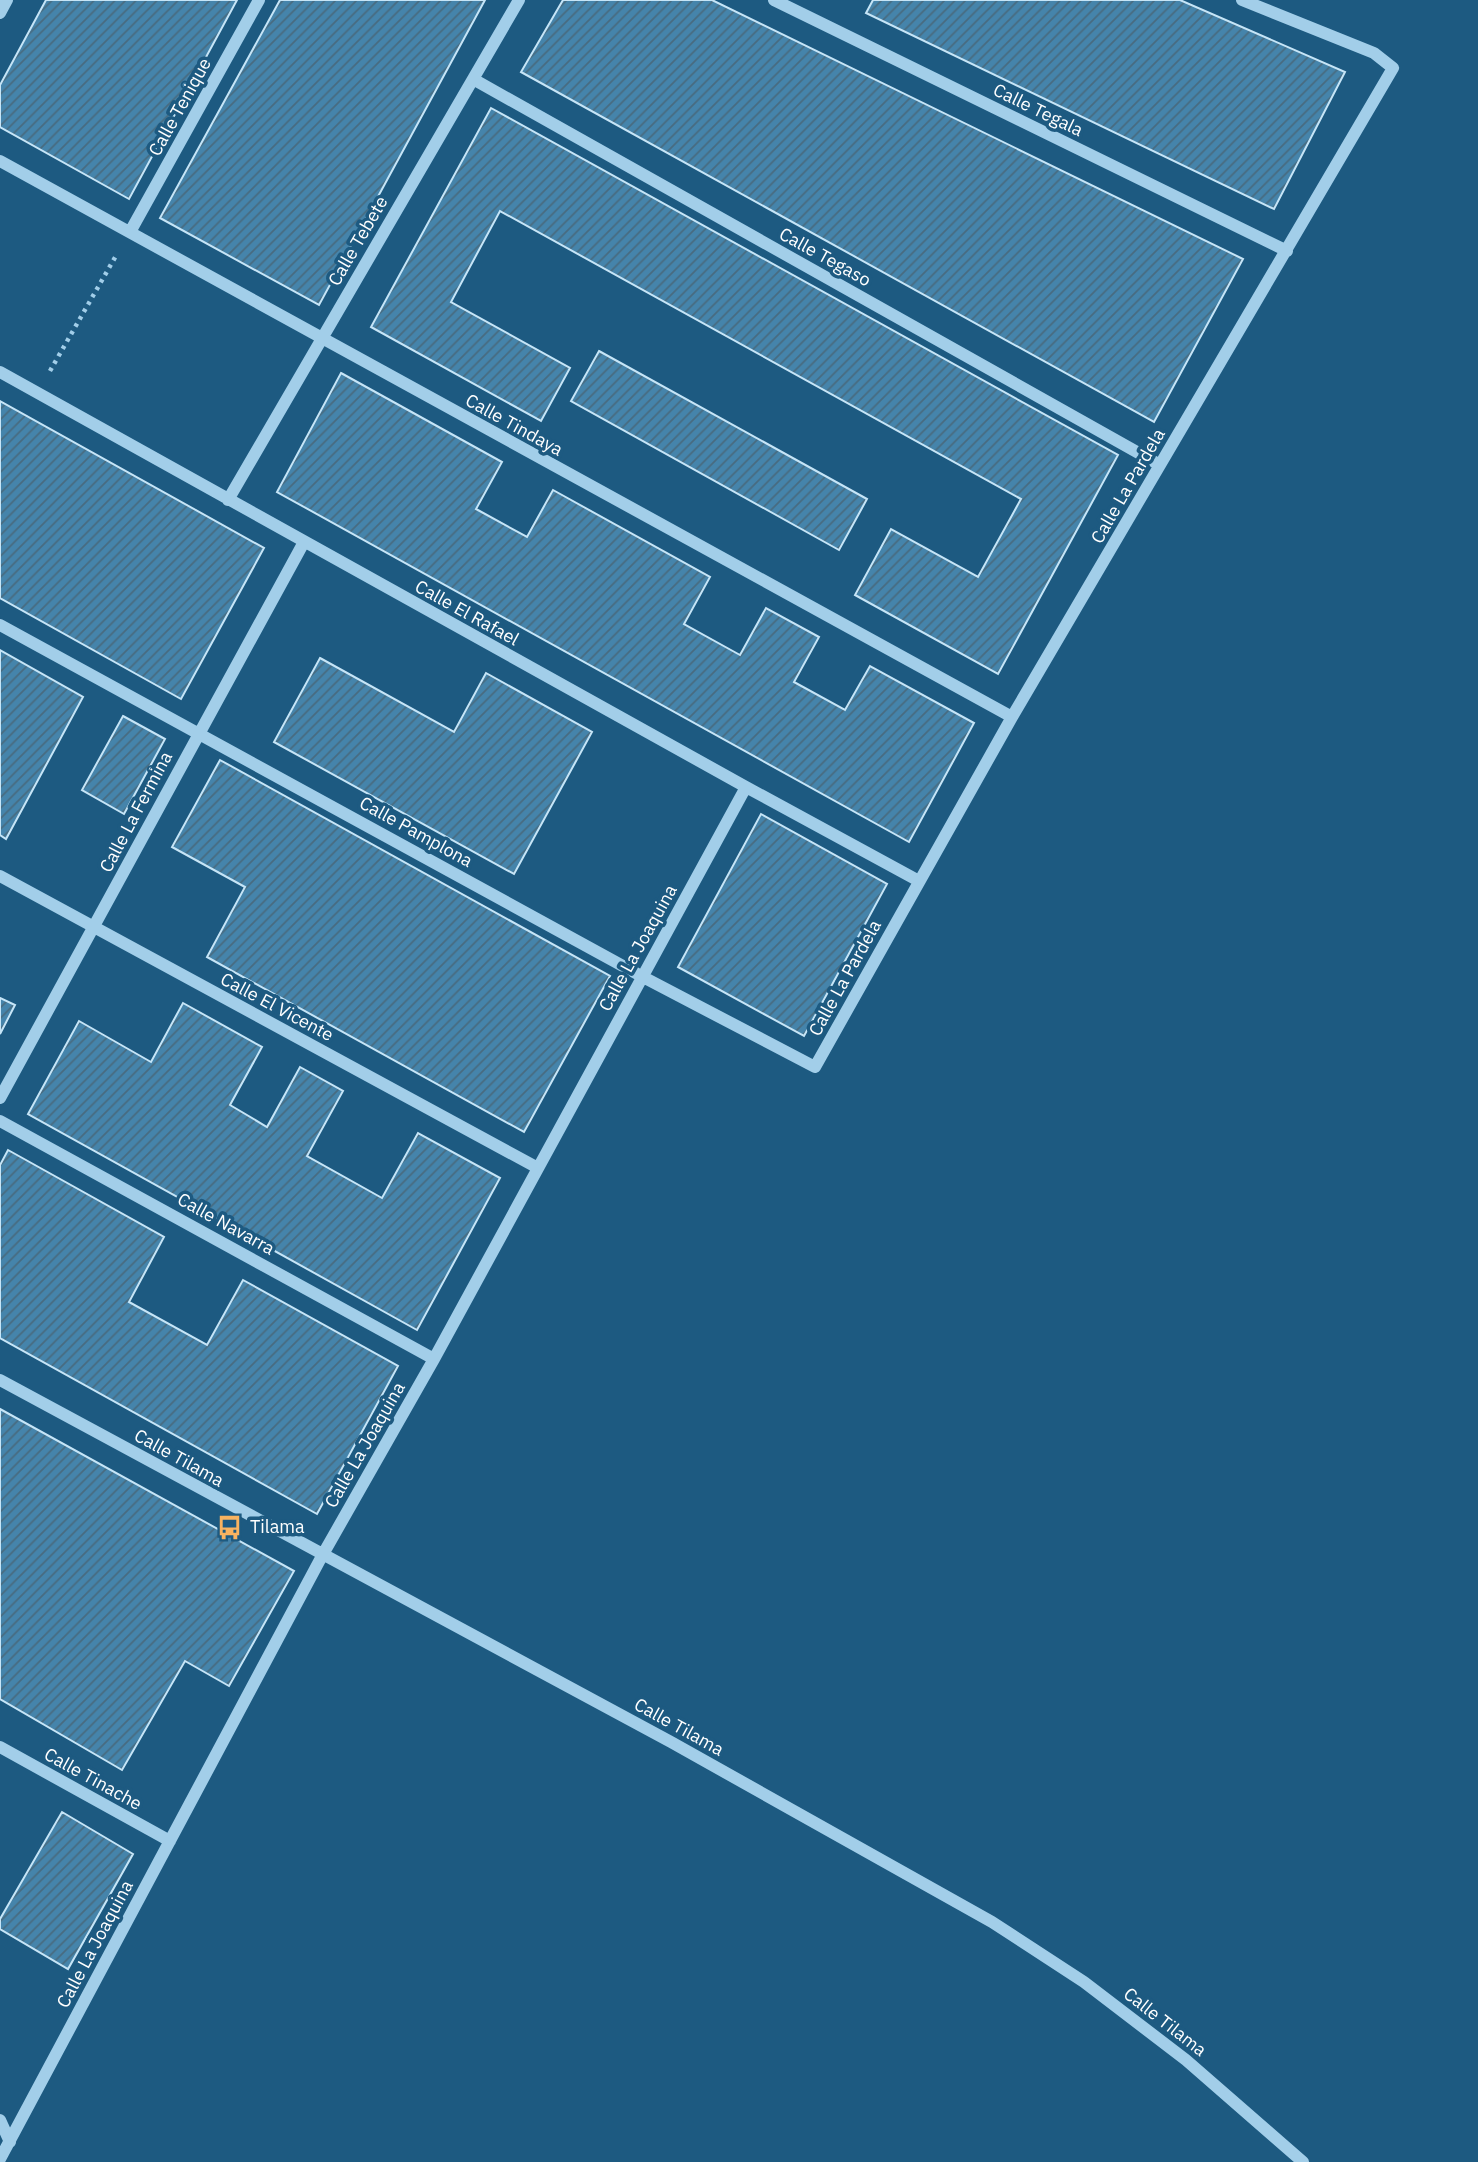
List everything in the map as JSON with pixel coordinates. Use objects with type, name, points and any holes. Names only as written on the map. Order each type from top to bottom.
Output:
[{"type":"street","points":[[0,13],[7,0]]},
{"type":"street","name":"Calle Tenique","points":[[130,232],[259,0]]},
{"type":"street","name":"Calle Tebete","points":[[228,500],[519,0]]},
{"type":"street","name":"Calle Tegala","points":[[774,0],[1287,251]]},
{"type":"street","name":"Calle La Pardela","points":[[815,1067],[1012,717],[1392,68],[1374,53],[1242,0]]},
{"type":"street","name":"Calle Tegaso","points":[[473,79],[1160,465]]},
{"type":"street","name":"Calle Tindaya","points":[[0,161],[1012,717]]},
{"type":"street","name":"Calle El Rafael","points":[[0,372],[746,788],[919,881]]},
{"type":"street","name":"Calle La Fermina","points":[[0,1098],[304,542]]},
{"type":"street","name":"Calle Pamplona","points":[[0,625],[815,1067]]},
{"type":"street","name":"Calle La Joaquina","points":[[0,2159],[322,1556],[434,1359],[746,788]]},
{"type":"street","name":"Calle El Vicente","points":[[0,876],[538,1168]]},
{"type":"street","name":"Calle Navarra","points":[[0,1121],[434,1359]]},
{"type":"street","name":"Calle Tilama","points":[[0,1381],[671,1742],[992,1922],[1084,1982],[1186,2060],[1303,2162]]},
{"type":"street","name":"Calle Tinache","points":[[0,1747],[170,1841]]},
{"type":"street","points":[[0,2120],[10,2142]]},
{"type":"path","points":[[49,373],[114,259]]},
{"type":"building","points":[[46,0],[237,0],[129,199],[0,127],[0,85]]},
{"type":"building","points":[[280,0],[485,0],[319,305],[160,218]]},
{"type":"building","points":[[563,0],[712,0],[1243,259],[1154,422],[521,72]]},
{"type":"building","points":[[873,0],[1180,0],[1345,72],[1274,209],[866,13]]},
{"type":"building","points":[[491,108],[1118,455],[998,674],[855,595],[891,529],[978,577],[1021,499],[500,211],[451,302],[570,368],[541,421],[371,327]]},
{"type":"building","points":[[599,351],[867,499],[839,550],[571,401]]},
{"type":"building","points":[[341,373],[502,462],[476,509],[527,537],[553,490],[710,577],[684,624],[740,655],[766,608],[819,637],[794,682],[845,710],[870,666],[974,723],[909,842],[277,492]]},
{"type":"building","points":[[0,401],[264,548],[181,699],[0,598]]},
{"type":"building","points":[[0,650],[83,697],[6,839],[0,835]]},
{"type":"building","points":[[320,658],[454,732],[486,673],[592,732],[514,874],[274,742]]},
{"type":"building","points":[[123,716],[165,739],[124,814],[82,790]]},
{"type":"building","points":[[220,760],[610,976],[524,1132],[207,957],[245,887],[172,847]]},
{"type":"building","points":[[761,814],[887,884],[804,1036],[678,967]]},
{"type":"building","points":[[0,998],[15,1005],[0,1034]]},
{"type":"building","points":[[183,1003],[262,1047],[230,1105],[267,1127],[300,1067],[343,1091],[307,1156],[382,1198],[418,1133],[500,1178],[417,1330],[28,1114],[79,1021],[151,1062]]},
{"type":"building","points":[[8,1150],[164,1237],[129,1302],[207,1345],[243,1280],[398,1366],[317,1514],[0,1338],[0,1165]]},
{"type":"building","points":[[0,1409],[294,1571],[229,1686],[185,1661],[122,1770],[0,1699]]},
{"type":"building","points":[[62,1812],[133,1854],[68,1969],[0,1929],[0,1919]]},
{"type":"place","name":"Tilama","points":[[230,1527]]}]
